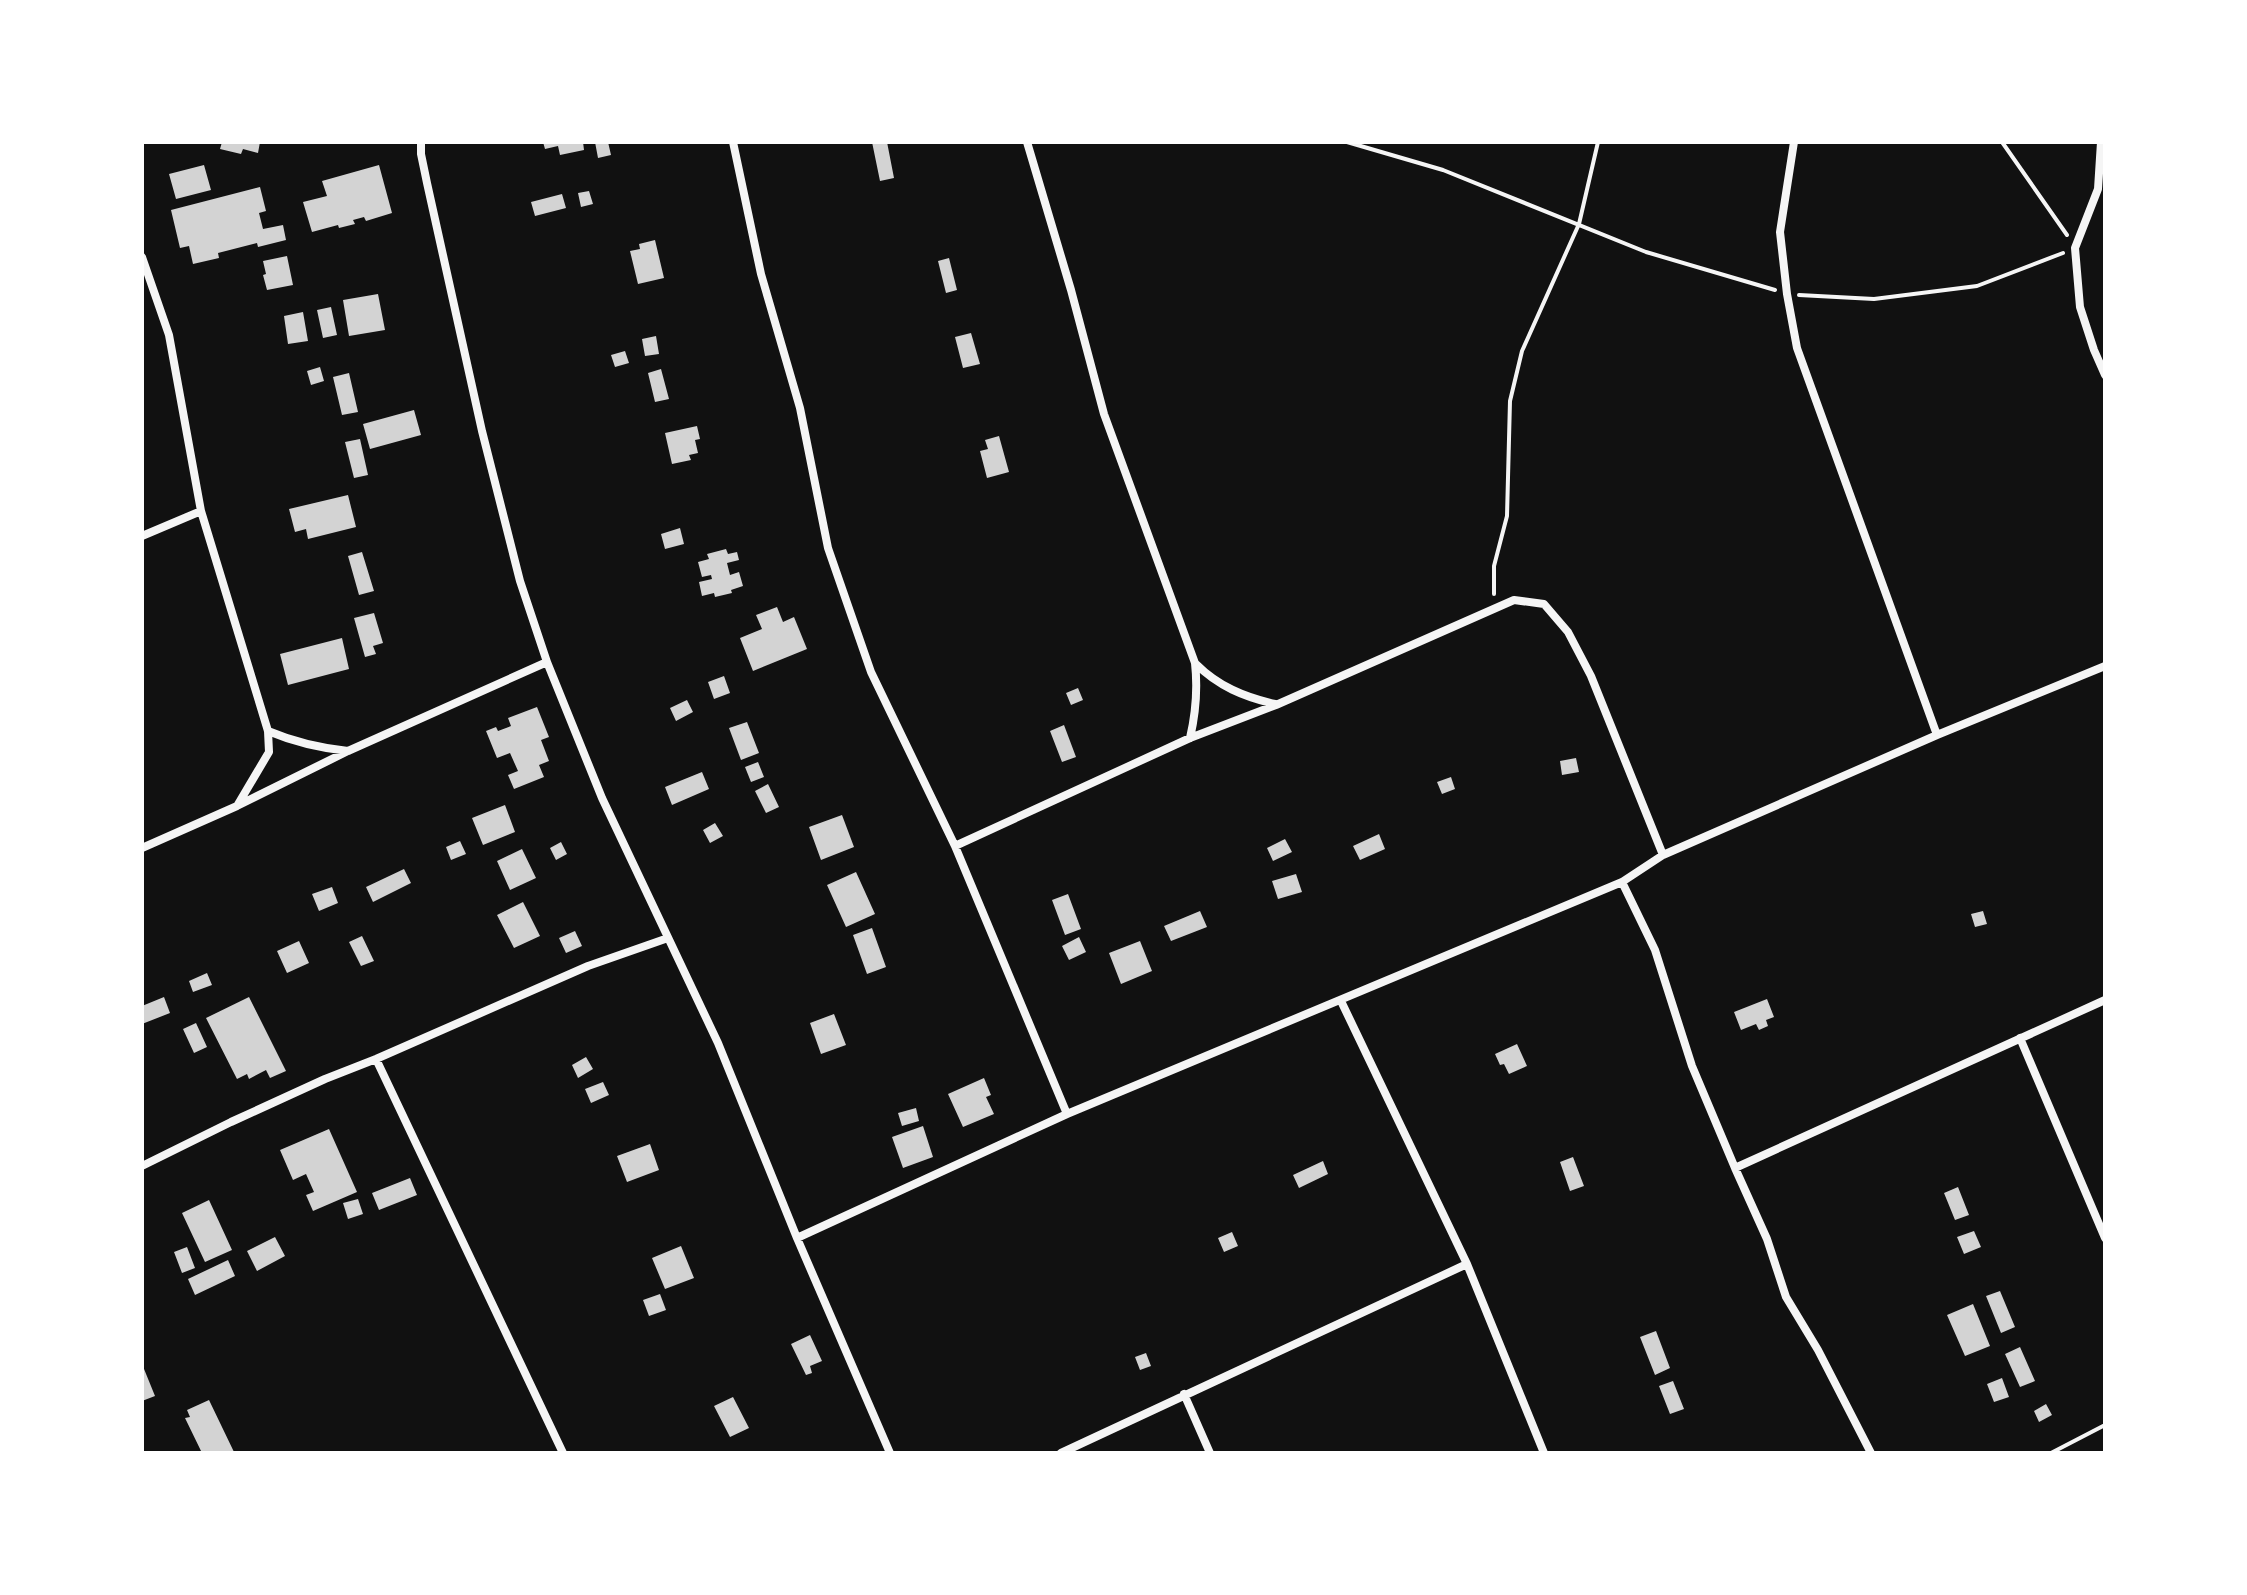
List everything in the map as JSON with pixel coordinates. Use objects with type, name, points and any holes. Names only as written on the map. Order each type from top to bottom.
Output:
[{"type":"street","points":[[421,142],[427,183],[482,431],[520,581],[547,662],[602,798],[718,1043],[797,1238],[890,1453]]},
{"type":"street","points":[[733,142],[761,274],[800,408],[828,548],[871,672],[955,846],[1067,1114]]},
{"type":"street","points":[[1027,142],[1104,414],[1195,663],[1198,689],[1190,738]]},
{"type":"street","points":[[1794,142],[1780,232],[1797,348],[1937,735]]},
{"type":"street","points":[[2101,142],[2102,190],[2075,248],[2080,307],[2105,375]]},
{"type":"street","points":[[142,257],[169,335],[201,511],[268,731],[269,752],[237,806]]},
{"type":"street","points":[[142,536],[201,511]]},
{"type":"street","points":[[955,846],[1190,738],[1276,705],[1514,600],[1544,604],[1568,632],[1591,676],[1663,855]]},
{"type":"street","points":[[142,848],[547,662]]},
{"type":"street","points":[[1195,663],[1210,678],[1234,691],[1276,705]]},
{"type":"street","points":[[797,1238],[1067,1114],[1622,882],[1663,855],[1937,735],[2105,666]]},
{"type":"street","points":[[268,731],[310,745],[348,751]]},
{"type":"street","points":[[1622,882],[1655,950],[1692,1066],[1767,1239],[1786,1297],[1818,1350],[1871,1453]]},
{"type":"street","points":[[142,1166],[284,1098],[588,966],[668,938]]},
{"type":"street","points":[[1735,1168],[2105,1000]]},
{"type":"street","points":[[1341,1001],[1467,1264],[1544,1453]]},
{"type":"street","points":[[2020,1038],[2105,1238]]},
{"type":"street","points":[[376,1059],[563,1453]]},
{"type":"street","points":[[1061,1453],[1467,1264]]},
{"type":"street","points":[[1184,1394],[1210,1453]]},
{"type":"path","points":[[1347,142],[1443,170],[1646,252],[1787,294],[1874,299],[1977,286],[2075,248],[2002,142]]},
{"type":"path","points":[[1494,609],[1494,566],[1507,516],[1510,401],[1522,351],[1579,224],[1598,142]]},
{"type":"path","points":[[2051,1453],[2105,1425]]},
{"type":"building","points":[[222,142],[260,142],[258,153],[243,149],[241,154],[220,149]]},
{"type":"building","points":[[543,142],[583,142],[584,150],[560,155],[558,146],[545,149]]},
{"type":"building","points":[[595,142],[608,142],[611,155],[598,158]]},
{"type":"building","points":[[872,142],[887,142],[894,178],[880,181]]},
{"type":"building","points":[[204,165],[211,190],[176,199],[169,174]]},
{"type":"building","points":[[379,165],[392,213],[366,221],[364,217],[353,220],[355,224],[312,232],[303,202],[327,196],[322,181]]},
{"type":"building","points":[[260,187],[266,211],[259,213],[263,229],[283,225],[286,240],[258,247],[257,243],[218,253],[219,258],[193,264],[189,246],[180,248],[171,210]]},
{"type":"building","points":[[589,191],[593,204],[581,207],[578,193]]},
{"type":"building","points":[[562,194],[566,208],[535,216],[531,202]]},
{"type":"building","points":[[655,240],[664,278],[638,284],[630,251],[640,249],[639,244]]},
{"type":"building","points":[[287,256],[293,285],[267,290],[263,261]]},
{"type":"building","points":[[949,258],[957,290],[946,293],[938,261]]},
{"type":"building","points":[[378,294],[385,330],[349,336],[343,300]]},
{"type":"building","points":[[331,307],[337,335],[323,338],[317,310]]},
{"type":"building","points":[[303,312],[308,341],[288,344],[284,316]]},
{"type":"building","points":[[971,333],[980,364],[963,368],[955,337]]},
{"type":"building","points":[[656,336],[659,354],[645,356],[642,339]]},
{"type":"building","points":[[625,351],[629,363],[615,367],[611,355]]},
{"type":"building","points":[[320,367],[324,381],[311,385],[307,371]]},
{"type":"building","points":[[661,369],[669,399],[655,402],[648,373]]},
{"type":"building","points":[[349,373],[358,412],[342,415],[333,377]]},
{"type":"building","points":[[414,410],[421,435],[370,449],[363,424]]},
{"type":"building","points":[[697,426],[700,439],[695,440],[698,453],[689,455],[691,460],[672,464],[665,433]]},
{"type":"building","points":[[999,436],[1009,472],[987,478],[980,451],[988,449],[985,440]]},
{"type":"building","points":[[360,439],[368,475],[354,478],[345,442]]},
{"type":"building","points":[[348,495],[356,527],[308,539],[306,529],[295,532],[289,509]]},
{"type":"building","points":[[680,528],[684,544],[665,549],[661,534]]},
{"type":"building","points":[[726,549],[728,554],[737,552],[739,560],[727,563],[730,575],[739,572],[743,586],[731,590],[732,593],[702,596],[699,582],[712,579],[711,575],[702,577],[698,562],[709,559],[707,554]]},
{"type":"building","points":[[362,552],[374,591],[359,595],[348,556]]},
{"type":"building","points":[[777,607],[783,622],[794,617],[807,649],[753,671],[740,638],[762,629],[756,615]]},
{"type":"building","points":[[374,613],[383,643],[373,646],[376,654],[365,657],[354,618]]},
{"type":"building","points":[[342,638],[349,669],[288,685],[280,654]]},
{"type":"building","points":[[724,676],[730,693],[714,699],[708,682]]},
{"type":"building","points":[[1078,688],[1083,700],[1071,705],[1066,693]]},
{"type":"building","points":[[687,700],[693,712],[676,721],[670,708]]},
{"type":"building","points":[[537,707],[549,737],[541,740],[549,761],[539,765],[544,777],[514,789],[508,775],[518,771],[510,753],[497,758],[486,731],[511,726],[508,718]]},
{"type":"building","points":[[747,722],[759,753],[741,760],[729,728]]},
{"type":"building","points":[[1064,725],[1076,757],[1062,762],[1050,731]]},
{"type":"building","points":[[1576,758],[1579,772],[1562,775],[1560,761]]},
{"type":"building","points":[[758,762],[764,777],[751,782],[745,767]]},
{"type":"building","points":[[702,772],[709,789],[672,805],[665,787]]},
{"type":"building","points":[[1451,777],[1455,789],[1442,794],[1437,782]]},
{"type":"building","points":[[768,784],[779,807],[766,813],[755,791]]},
{"type":"building","points":[[505,805],[515,832],[483,845],[472,818]]},
{"type":"building","points":[[842,815],[854,847],[821,860],[809,827]]},
{"type":"building","points":[[715,823],[723,836],[710,843],[703,830]]},
{"type":"building","points":[[1379,834],[1385,849],[1360,860],[1353,846]]},
{"type":"building","points":[[1285,839],[1292,852],[1273,861],[1267,848]]},
{"type":"building","points":[[460,841],[466,854],[451,860],[446,847]]},
{"type":"building","points":[[561,842],[567,854],[556,860],[550,848]]},
{"type":"building","points":[[522,849],[536,878],[510,890],[497,861]]},
{"type":"building","points":[[404,869],[411,883],[373,902],[366,887]]},
{"type":"building","points":[[856,872],[875,914],[846,927],[827,885]]},
{"type":"building","points":[[1296,874],[1302,892],[1278,899],[1272,881]]},
{"type":"building","points":[[332,887],[338,903],[319,911],[312,894]]},
{"type":"building","points":[[1068,894],[1081,929],[1065,935],[1052,900]]},
{"type":"building","points":[[523,902],[540,936],[514,948],[497,915]]},
{"type":"building","points":[[1200,911],[1207,927],[1171,941],[1164,926]]},
{"type":"building","points":[[1983,911],[1987,924],[1975,927],[1971,914]]},
{"type":"building","points":[[872,928],[886,967],[867,974],[853,935]]},
{"type":"building","points":[[575,931],[582,946],[566,953],[559,938]]},
{"type":"building","points":[[362,936],[374,961],[361,966],[349,942]]},
{"type":"building","points":[[1079,937],[1086,952],[1069,960],[1062,946]]},
{"type":"building","points":[[299,941],[309,963],[287,973],[277,951]]},
{"type":"building","points":[[1140,941],[1152,971],[1121,984],[1109,953]]},
{"type":"building","points":[[207,973],[212,985],[193,992],[189,981]]},
{"type":"building","points":[[164,997],[170,1013],[142,1024],[142,1006]]},
{"type":"building","points":[[249,997],[286,1071],[270,1078],[266,1070],[249,1079],[247,1074],[237,1079],[206,1018]]},
{"type":"building","points":[[1767,999],[1774,1017],[1766,1020],[1768,1026],[1759,1030],[1756,1024],[1741,1030],[1734,1012]]},
{"type":"building","points":[[834,1014],[846,1045],[821,1054],[810,1023]]},
{"type":"building","points":[[196,1023],[207,1047],[194,1053],[183,1029]]},
{"type":"building","points":[[1517,1044],[1527,1066],[1509,1074],[1495,1054]]},
{"type":"building","points":[[586,1057],[593,1069],[578,1078],[572,1065]]},
{"type":"building","points":[[984,1078],[991,1095],[986,1097],[994,1114],[963,1127],[948,1094]]},
{"type":"building","points":[[603,1082],[609,1095],[591,1103],[585,1089]]},
{"type":"building","points":[[916,1108],[919,1121],[902,1126],[898,1113]]},
{"type":"building","points":[[923,1126],[933,1157],[903,1168],[892,1137]]},
{"type":"building","points":[[329,1129],[357,1192],[313,1211],[306,1195],[314,1192],[306,1174],[293,1180],[280,1150]]},
{"type":"building","points":[[650,1144],[659,1170],[627,1182],[617,1156]]},
{"type":"building","points":[[1573,1157],[1584,1186],[1570,1191],[1560,1162]]},
{"type":"building","points":[[1323,1161],[1328,1174],[1299,1188],[1293,1175]]},
{"type":"building","points":[[410,1178],[417,1195],[379,1210],[372,1193]]},
{"type":"building","points":[[1958,1187],[1969,1215],[1955,1220],[1944,1193]]},
{"type":"building","points":[[358,1199],[363,1214],[348,1219],[343,1203]]},
{"type":"building","points":[[209,1200],[232,1250],[205,1262],[182,1213]]},
{"type":"building","points":[[1974,1231],[1981,1247],[1964,1254],[1957,1237]]},
{"type":"building","points":[[1232,1232],[1238,1246],[1224,1252],[1218,1238]]},
{"type":"building","points":[[275,1237],[285,1256],[257,1271],[247,1251]]},
{"type":"building","points":[[681,1246],[694,1278],[665,1289],[652,1258]]},
{"type":"building","points":[[187,1247],[195,1268],[182,1273],[174,1252]]},
{"type":"building","points":[[228,1260],[235,1276],[195,1295],[188,1279]]},
{"type":"building","points":[[2000,1291],[2015,1327],[2001,1333],[1986,1296]]},
{"type":"building","points":[[660,1294],[666,1310],[649,1316],[643,1300]]},
{"type":"building","points":[[1973,1304],[1990,1346],[1965,1356],[1947,1315]]},
{"type":"building","points":[[1656,1331],[1670,1368],[1655,1375],[1640,1337]]},
{"type":"building","points":[[810,1335],[822,1361],[810,1366],[812,1373],[806,1375],[791,1344]]},
{"type":"building","points":[[2020,1347],[2035,1381],[2020,1387],[2005,1354]]},
{"type":"building","points":[[1146,1353],[1151,1366],[1140,1370],[1135,1357]]},
{"type":"building","points":[[142,1364],[155,1396],[142,1401]]},
{"type":"building","points":[[2002,1378],[2009,1397],[1994,1402],[1987,1384]]},
{"type":"building","points":[[1673,1381],[1684,1409],[1670,1414],[1659,1386]]},
{"type":"building","points":[[733,1397],[749,1428],[730,1437],[714,1406]]},
{"type":"building","points":[[209,1400],[232,1453],[202,1453],[185,1418],[190,1417],[187,1410]]},
{"type":"building","points":[[2046,1404],[2052,1415],[2039,1422],[2034,1411]]}]
